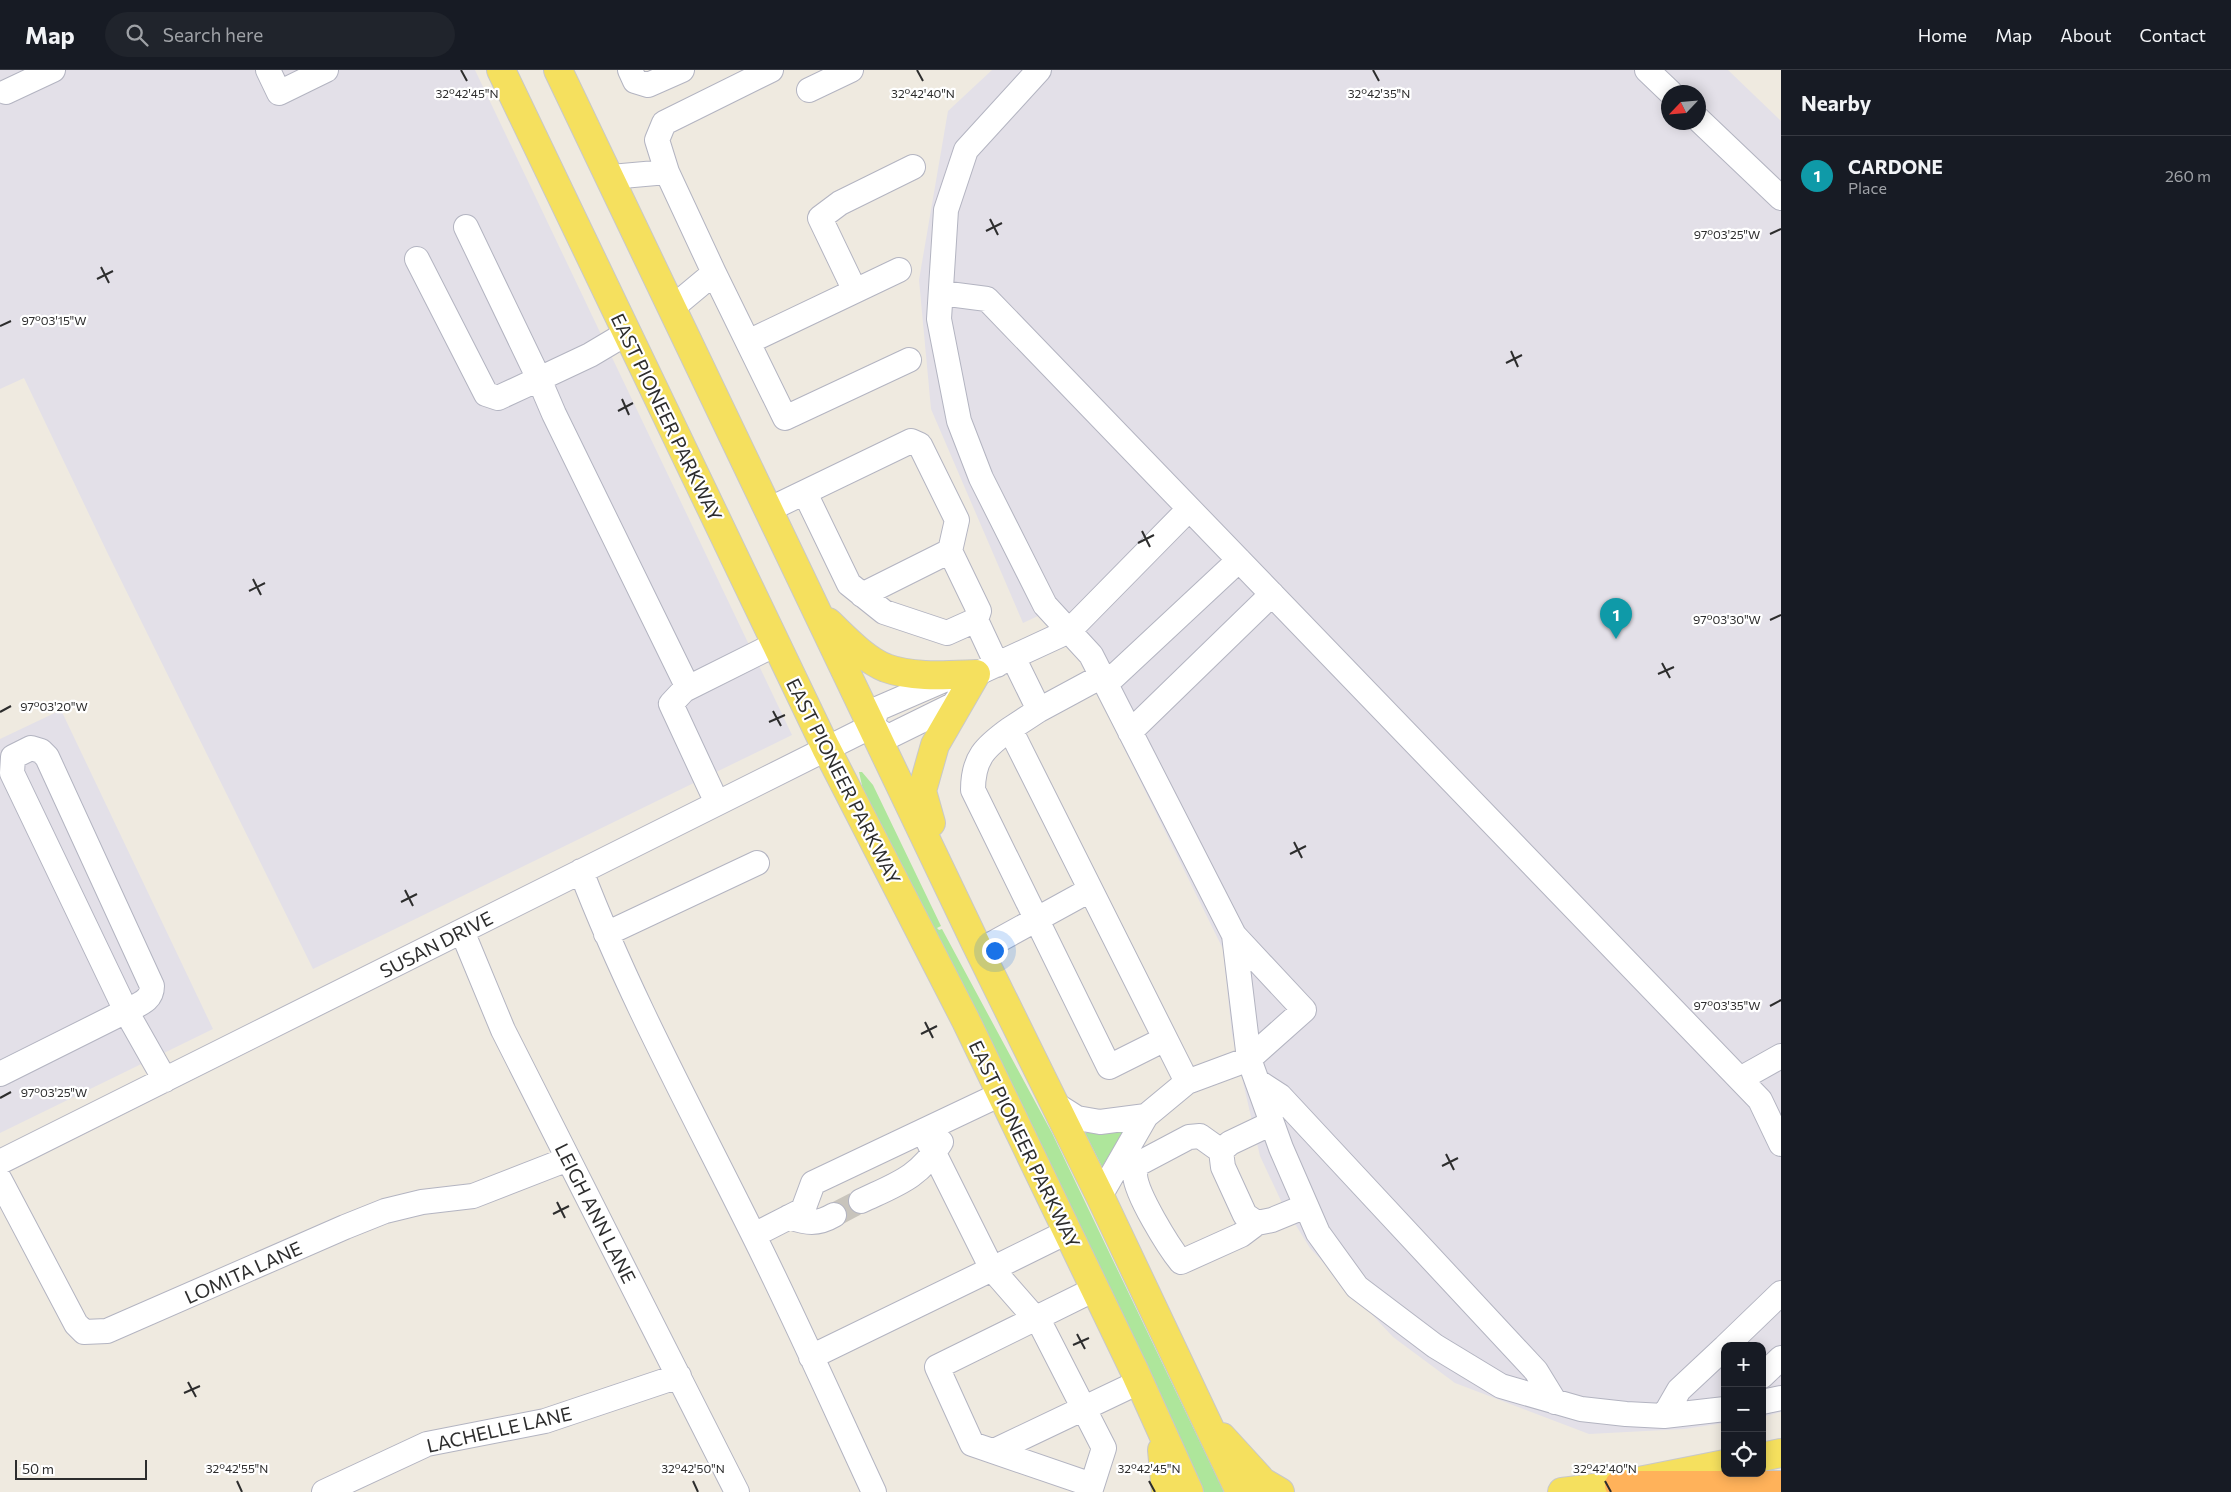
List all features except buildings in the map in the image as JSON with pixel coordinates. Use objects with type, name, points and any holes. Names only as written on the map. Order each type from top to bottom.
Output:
[{"type":"highway","points":[[1619,1485],[1781,1485]]},
{"type":"main road","name":"EAST PIONEER PARKWAY","points":[[501,70],[993,1098],[1067,1232],[1189,1492]]},
{"type":"main road","points":[[558,70],[611,177],[979,951],[1100,1196],[1240,1492]]},
{"type":"main road","points":[[817,612],[851,645],[886,668],[929,675],[995,666]]},
{"type":"main road","points":[[948,884],[922,791],[935,744],[995,666]]},
{"type":"main road","points":[[1207,1422],[1264,1482],[1280,1492]]},
{"type":"main road","points":[[1160,1429],[1166,1492]]},
{"type":"main road","points":[[1766,1456],[1781,1453]]},
{"type":"main road","points":[[1562,1492],[1619,1485],[1721,1465]]},
{"type":"street","points":[[6,92],[52,70]]},
{"type":"street","points":[[268,70],[279,93],[326,70]]},
{"type":"street","points":[[630,70],[635,81],[648,85],[682,70]]},
{"type":"street","points":[[771,70],[664,123],[657,140],[667,172],[714,273],[785,418],[909,360]]},
{"type":"street","points":[[809,90],[851,70]]},
{"type":"street","points":[[1039,70],[966,150],[946,210],[939,319],[959,421],[981,478],[1045,605],[1092,655],[1234,935],[1304,1010],[1253,1070],[1187,1082],[1146,1116],[1100,1196]]},
{"type":"street","points":[[1647,70],[1663,85]]},
{"type":"street","points":[[1706,127],[1781,198]]},
{"type":"street","points":[[855,291],[820,218],[840,203],[913,167]]},
{"type":"street","points":[[611,177],[667,172]]},
{"type":"street","points":[[466,227],[554,414],[688,688]]},
{"type":"street","points":[[417,259],[486,394],[498,398],[590,355],[627,333]]},
{"type":"street","points":[[748,342],[899,270]]},
{"type":"street","points":[[672,308],[714,273]]},
{"type":"street","points":[[941,293],[987,299],[1775,1114],[1781,1144]]},
{"type":"street","points":[[768,510],[911,441],[920,445],[957,520],[950,552],[979,611],[976,620],[995,666],[1039,710]]},
{"type":"street","points":[[805,493],[849,584],[884,612],[947,633],[976,620]]},
{"type":"street","points":[[872,726],[888,737],[953,704],[995,666],[1069,631],[1190,509]]},
{"type":"street","points":[[862,595],[950,552]]},
{"type":"street","points":[[1165,1039],[1109,1067],[973,790],[973,770],[982,754],[1010,729],[1039,710],[1104,680],[1239,560]]},
{"type":"street","points":[[1130,732],[1272,594]]},
{"type":"street","points":[[716,803],[671,704],[688,688],[776,644]]},
{"type":"street","name":"SUSAN DRIVE","points":[[0,1162],[872,726]]},
{"type":"street","points":[[1010,729],[1187,1082]]},
{"type":"street","points":[[0,1074],[126,1011],[147,1001],[152,994],[152,986],[47,757],[41,751],[32,748],[13,757],[12,773],[126,1011],[164,1080]]},
{"type":"street","points":[[606,934],[757,863]]},
{"type":"street","points":[[582,871],[606,934],[635,998],[754,1235],[874,1492]]},
{"type":"street","points":[[979,951],[1090,890]]},
{"type":"street","name":"LEIGH ANN LANE","points":[[462,931],[503,1030],[737,1492]]},
{"type":"street","points":[[1234,935],[1253,1070],[1272,1123],[1318,1233],[1357,1287],[1435,1346],[1502,1386],[1581,1409],[1626,1414],[1664,1416],[1721,1409]]},
{"type":"street","points":[[1740,1079],[1781,1056]]},
{"type":"street","points":[[1253,1070],[1280,1096],[1523,1356],[1536,1371],[1555,1402]]},
{"type":"street","points":[[754,1235],[804,1210],[813,1183],[993,1098]]},
{"type":"street","points":[[861,1201],[915,1175],[953,1128],[974,1118],[993,1098]]},
{"type":"street","points":[[1055,1104],[1077,1118],[1100,1122],[1146,1116]]},
{"type":"street","points":[[1221,1151],[1230,1143],[1272,1123]]},
{"type":"street","points":[[923,1131],[992,1268],[1036,1320],[1104,1448],[1091,1489],[972,1444],[937,1367],[1036,1320],[1095,1289]]},
{"type":"street","points":[[1258,1223],[1245,1215],[1223,1167],[1221,1151],[1200,1136],[1188,1137],[1138,1164],[1135,1173],[1138,1188],[1171,1250],[1181,1262],[1241,1235],[1258,1223],[1272,1220],[1306,1206]]},
{"type":"street","name":"LOMITA LANE","points":[[0,1180],[76,1324],[84,1332],[107,1332],[385,1211],[422,1202],[473,1196],[568,1159]]},
{"type":"street","points":[[789,1217],[810,1224],[822,1222],[834,1215]]},
{"type":"street","points":[[811,1357],[1067,1232]]},
{"type":"street","points":[[1729,1342],[1781,1293]]},
{"type":"street","points":[[1664,1416],[1680,1390],[1721,1350]]},
{"type":"street","points":[[1766,1372],[1781,1358]]},
{"type":"street","name":"LACHELLE LANE","points":[[324,1492],[427,1444],[545,1421],[679,1376]]},
{"type":"street","points":[[994,1451],[1139,1382]]},
{"type":"street","points":[[1766,1401],[1781,1398]]},
{"type":"shaded area","points":[[0,70],[475,70],[792,735],[313,969],[108,554],[24,378],[0,389]]},
{"type":"shaded area","points":[[992,70],[1728,70],[1781,121],[1781,1412],[1766,1416],[1766,1342],[1721,1342],[1721,1424],[1684,1429],[1589,1434],[1455,1383],[1393,1337],[1310,1248],[1282,1203],[1260,1156],[1232,1034],[1223,949],[1055,608],[1023,623],[931,409],[919,280],[948,111]]},
{"type":"shaded area","points":[[61,710],[213,1029],[0,1133],[0,739]]},
{"type":"green space","points":[[859,772],[862,772],[873,785],[941,926],[937,928],[939,930],[942,929],[1052,1133],[1224,1492],[1200,1492],[863,790]]},
{"type":"green space","points":[[1125,1130],[1126,1133],[1115,1145],[1102,1167],[1085,1133]]},
{"type":"tunnel","points":[[834,1215],[861,1201]]},
{"type":"place","name":"CARDONE","points":[[1616,639]]}]
